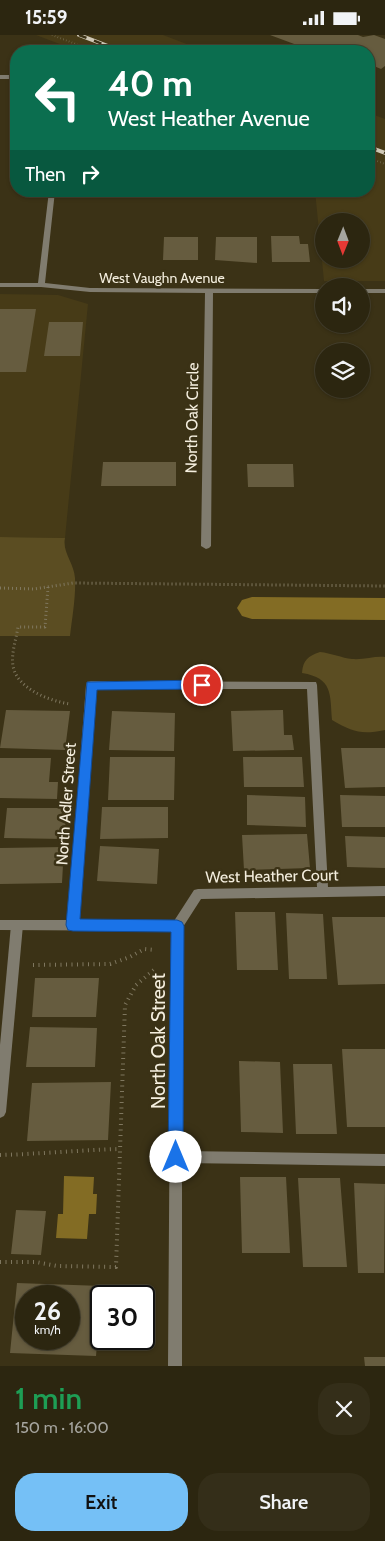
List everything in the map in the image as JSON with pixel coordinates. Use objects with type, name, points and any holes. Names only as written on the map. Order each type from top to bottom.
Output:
[{"type":"street","points":[[40,285],[51,197]]},
{"type":"street","name":"West Vaughn Avenue","points":[[0,285],[40,285],[90,290],[315,291]]},
{"type":"street","name":"North Oak Circle","points":[[206,546],[209,290]]},
{"type":"street","points":[[370,291],[385,291]]},
{"type":"street","name":"North Adler Street","points":[[73,925],[91,685],[312,685],[323,891]]},
{"type":"street","name":"West Heather Court","points":[[177,926],[198,894],[385,891]]},
{"type":"street","points":[[0,925],[177,926]]},
{"type":"street","points":[[0,1112],[17,925]]},
{"type":"street","name":"North Oak Street","points":[[175,1366],[177,926]]},
{"type":"street","points":[[176,1157],[385,1160]]},
{"type":"path","points":[[52,35],[78,45]]},
{"type":"path","points":[[0,588],[34,589],[73,583],[385,586]]},
{"type":"path","points":[[48,587],[45,627],[18,627],[13,664],[14,673],[22,682],[53,700],[61,703],[89,705]]},
{"type":"path","points":[[12,965],[110,965],[144,949],[159,950],[159,958]]},
{"type":"path","points":[[0,1262],[36,1262],[57,1266],[116,1267],[126,1022],[124,1012],[128,992],[139,981],[159,967]]},
{"type":"path","points":[[0,1155],[54,1155],[76,1150],[120,1149]]},
{"type":"shaded area","points":[[36,35],[163,35],[189,45],[62,45]]},
{"type":"shaded area","points":[[375,115],[385,119],[385,281],[370,281],[370,278],[324,278],[323,268],[370,268],[370,213],[317,213],[316,197],[375,197]]},
{"type":"shaded area","points":[[0,294],[58,295],[88,304],[65,538],[0,537]]},
{"type":"shaded area","points":[[0,537],[65,538],[65,548],[73,567],[75,578],[70,636],[0,636]]},
{"type":"shaded area","points":[[320,652],[352,659],[385,657],[385,730],[357,731],[332,720],[330,695],[325,683],[312,675],[302,673],[307,659]]},
{"type":"shaded area","points":[[64,1176],[94,1177],[93,1194],[97,1194],[96,1214],[89,1214],[87,1239],[56,1238],[58,1214],[63,1214]]},
{"type":"building","points":[[270,35],[358,35],[363,37],[374,35],[385,39],[385,66],[381,69],[375,66],[375,45],[297,45]]},
{"type":"building","points":[[271,236],[299,236],[300,244],[308,244],[310,262],[272,262]]},
{"type":"building","points":[[164,237],[198,237],[198,260],[163,260]]},
{"type":"building","points":[[216,237],[257,237],[257,263],[215,260]]},
{"type":"building","points":[[0,309],[36,309],[26,372],[0,372]]},
{"type":"building","points":[[49,322],[83,322],[80,356],[44,356]]},
{"type":"building","points":[[103,462],[176,462],[176,486],[101,486]]},
{"type":"building","points":[[247,464],[293,464],[294,487],[248,487]]},
{"type":"building","points":[[6,710],[70,711],[65,750],[0,748]]},
{"type":"building","points":[[283,710],[284,735],[292,735],[294,750],[233,751],[231,711]]},
{"type":"building","points":[[112,711],[175,713],[174,751],[109,750]]},
{"type":"building","points":[[341,748],[385,748],[385,787],[345,788]]},
{"type":"building","points":[[110,757],[175,757],[174,800],[108,800]]},
{"type":"building","points":[[243,757],[302,757],[304,787],[244,787]]},
{"type":"building","points":[[0,758],[51,758],[49,782],[58,782],[57,799],[0,798]]},
{"type":"building","points":[[247,795],[305,797],[306,827],[247,825]]},
{"type":"building","points":[[340,795],[385,796],[385,827],[342,827]]},
{"type":"building","points":[[102,807],[168,807],[168,838],[100,839]]},
{"type":"building","points":[[7,808],[67,808],[64,839],[4,838]]},
{"type":"building","points":[[307,834],[310,868],[244,870],[242,835]]},
{"type":"building","points":[[345,836],[385,837],[385,868],[347,867]]},
{"type":"building","points":[[100,846],[159,849],[157,884],[97,881]]},
{"type":"building","points":[[64,847],[62,883],[0,884],[0,848]]},
{"type":"building","points":[[235,912],[275,912],[278,970],[237,970]]},
{"type":"building","points":[[286,913],[323,914],[327,979],[289,979]]},
{"type":"building","points":[[332,917],[385,917],[385,984],[338,985]]},
{"type":"building","points":[[35,978],[99,978],[96,1017],[32,1017]]},
{"type":"building","points":[[30,1027],[97,1028],[95,1067],[26,1067]]},
{"type":"building","points":[[342,1049],[385,1049],[385,1127],[347,1127]]},
{"type":"building","points":[[239,1061],[280,1062],[283,1133],[241,1132]]},
{"type":"building","points":[[293,1064],[332,1064],[337,1134],[296,1134]]},
{"type":"building","points":[[111,1082],[108,1140],[27,1141],[32,1083]]},
{"type":"building","points":[[240,1177],[286,1177],[290,1253],[242,1253]]},
{"type":"building","points":[[298,1178],[340,1178],[347,1267],[303,1267]]},
{"type":"building","points":[[354,1183],[385,1184],[384,1273],[358,1273]]},
{"type":"building","points":[[16,1210],[46,1211],[41,1255],[11,1254]]},
{"type":"building","points":[[17,1283],[74,1285],[17,1285]]},
{"type":"building","points":[[80,1285],[90,1286],[90,1350],[97,1350],[96,1356],[10,1353],[15,1303],[15,1350],[80,1350]]},
{"type":"building","points":[[364,1357],[385,1357],[385,1366],[365,1366]]},
{"type":"waterway","points":[[252,608],[385,609]]},
{"type":"railway","points":[[79,35],[105,45]]},
{"type":"railway","points":[[375,149],[385,153]]},
{"type":"route","points":[[176,1157],[177,926],[73,925],[91,685],[202,685]]}]
